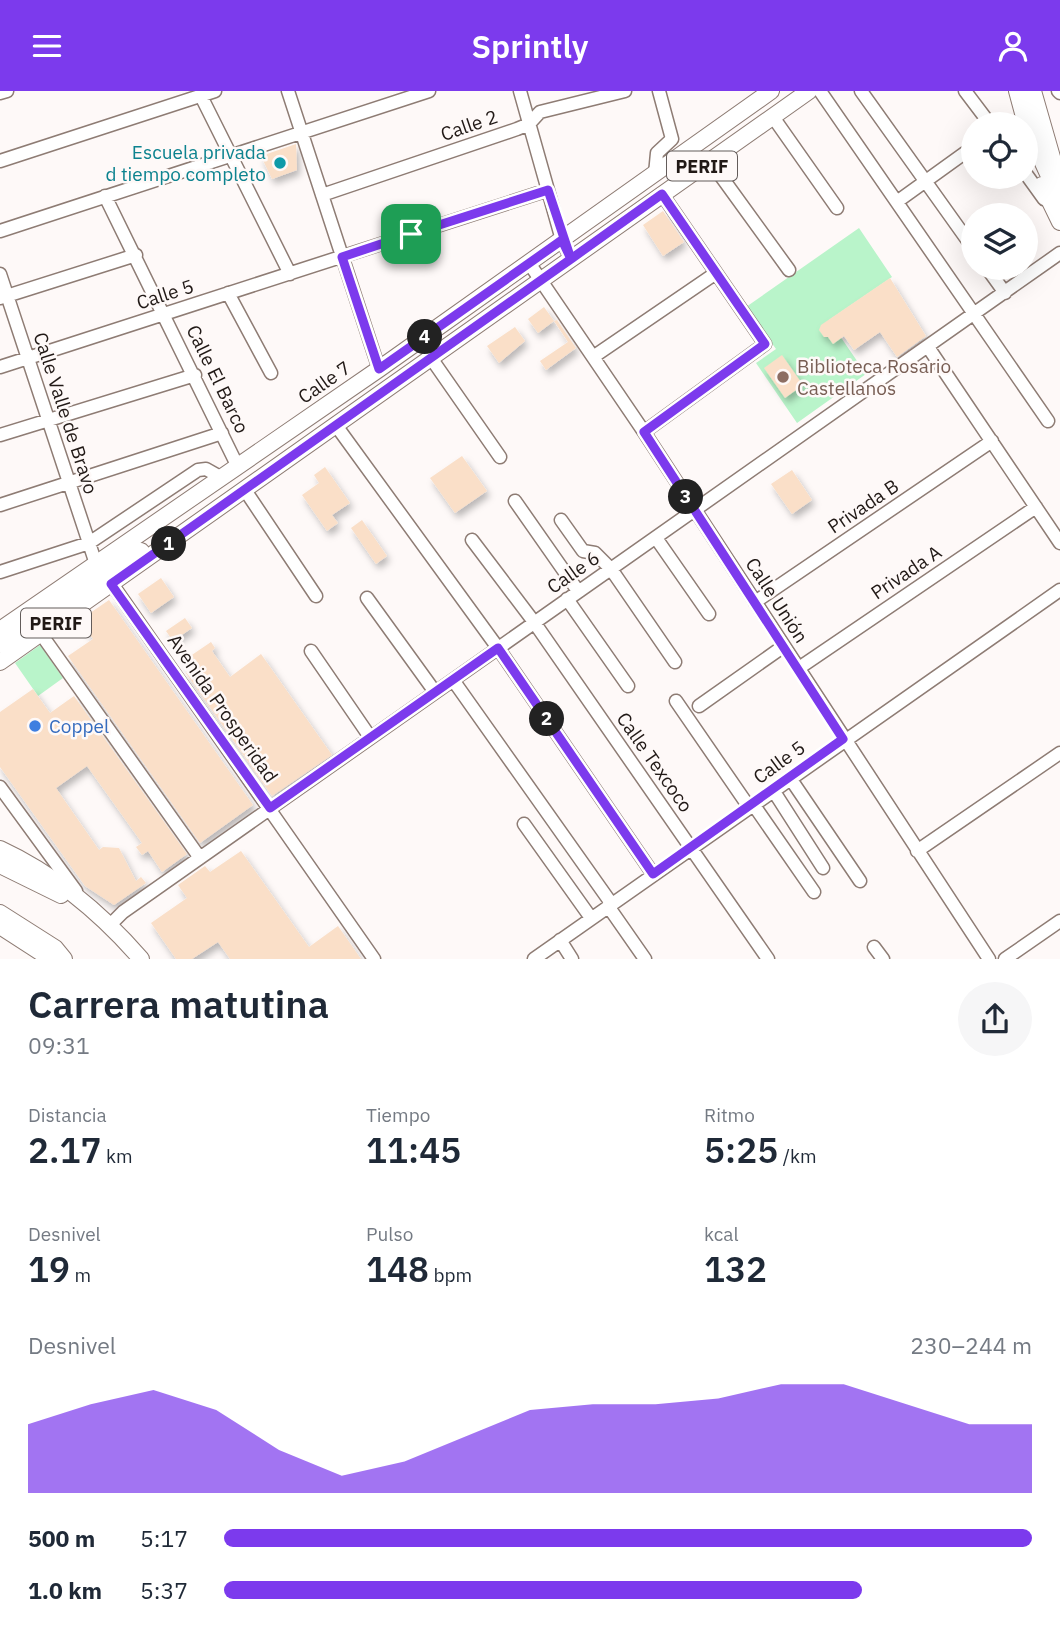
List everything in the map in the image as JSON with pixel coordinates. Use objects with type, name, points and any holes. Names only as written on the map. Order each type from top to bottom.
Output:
[{"type":"main road","name":"Calle 7","points":[[0,630],[379,369],[771,91]]},
{"type":"main road","name":"PERIF","points":[[0,662],[809,91]]},
{"type":"main road","points":[[1015,91],[1019,112]]},
{"type":"main road","points":[[1015,91],[1058,212]]},
{"type":"main road","points":[[1033,91],[1059,181]]},
{"type":"main road","points":[[1043,91],[1060,149]]},
{"type":"main road","points":[[700,142],[726,112],[748,94]]},
{"type":"main road","points":[[1038,164],[1058,212]]},
{"type":"main road","points":[[0,644],[154,543],[187,531]]},
{"type":"main road","points":[[0,849],[40,871],[86,905],[110,925],[141,959]]},
{"type":"main road","points":[[0,865],[86,905]]},
{"type":"main road","points":[[0,913],[50,952]]},
{"type":"main road","points":[[0,926],[64,959]]},
{"type":"street","points":[[0,93],[7,91]]},
{"type":"street","points":[[0,161],[215,91]]},
{"type":"street","points":[[288,91],[379,369]]},
{"type":"street","points":[[0,231],[429,91]]},
{"type":"street","points":[[520,91],[562,240],[571,259]]},
{"type":"street","name":"Calle 2","points":[[322,195],[530,124],[540,112],[625,91]]},
{"type":"street","points":[[655,174],[657,153],[672,139],[659,91]]},
{"type":"street","points":[[820,91],[1048,421]]},
{"type":"street","points":[[861,91],[961,231]]},
{"type":"street","points":[[965,91],[981,112]]},
{"type":"street","points":[[201,96],[290,274]]},
{"type":"street","points":[[773,117],[837,208]]},
{"type":"street","points":[[898,201],[961,155]]},
{"type":"street","points":[[710,161],[789,270]]},
{"type":"street","points":[[1038,188],[1058,212]]},
{"type":"street","name":"Calle 5","points":[[0,367],[548,190]]},
{"type":"street","points":[[644,432],[765,344],[662,194]]},
{"type":"street","name":"Calle El Barco","points":[[105,197],[136,255],[238,467]]},
{"type":"street","name":"Calle 6","points":[[110,925],[200,857],[1060,253]]},
{"type":"street","points":[[4,297],[136,255]]},
{"type":"street","name":"Calle Unión","points":[[529,263],[644,432],[989,959]]},
{"type":"street","points":[[593,358],[716,272]]},
{"type":"street","name":"Calle Valle de Bravo","points":[[0,275],[4,297],[28,358],[96,564]]},
{"type":"street","points":[[996,280],[1005,293]]},
{"type":"street","points":[[228,293],[271,373]]},
{"type":"street","points":[[928,347],[1060,543]]},
{"type":"street","points":[[431,358],[500,457]]},
{"type":"street","points":[[0,435],[194,375]]},
{"type":"street","points":[[335,423],[498,648],[653,874]]},
{"type":"street","points":[[0,505],[222,433]]},
{"type":"street","name":"Privada B","points":[[755,602],[992,441]]},
{"type":"street","points":[[0,572],[89,543],[187,476],[206,469],[222,478]]},
{"type":"street","points":[[245,490],[316,597]]},
{"type":"street","points":[[515,501],[578,591]]},
{"type":"street","name":"Privada A","points":[[799,668],[1036,507]]},
{"type":"street","points":[[561,520],[583,551],[596,553],[611,569],[676,662]]},
{"type":"street","points":[[656,538],[709,614]]},
{"type":"street","name":"Calle Texcoco","points":[[472,540],[534,622],[768,959]]},
{"type":"street","name":"Avenida Prosperidad","points":[[111,584],[374,959]]},
{"type":"street","name":"Calle 5","points":[[534,959],[843,739],[1060,590]]},
{"type":"street","points":[[367,598],[435,692]]},
{"type":"street","points":[[567,599],[628,686]]},
{"type":"street","points":[[41,633],[200,857]]},
{"type":"street","points":[[699,706],[784,646]]},
{"type":"street","points":[[311,651],[370,737]]},
{"type":"street","points":[[453,680],[645,959]]},
{"type":"street","points":[[676,701],[814,892]]},
{"type":"street","points":[[917,851],[1060,753]]},
{"type":"street","points":[[790,778],[860,881]]},
{"type":"street","points":[[0,787],[86,905]]},
{"type":"street","points":[[773,790],[823,868]]},
{"type":"street","points":[[524,824],[591,918]]},
{"type":"street","points":[[1005,959],[1060,921]]},
{"type":"street","points":[[560,940],[572,959]]},
{"type":"street","points":[[874,947],[883,959]]},
{"type":"green space","points":[[859,228],[892,277],[829,320],[866,374],[797,423],[756,363],[776,349],[746,307]]},
{"type":"green space","points":[[40,645],[63,678],[38,696],[15,663]]},
{"type":"building","name":"Escuela privada d tiempo completo","points":[[296,144],[297,170],[272,179],[261,156]]},
{"type":"building","points":[[663,211],[684,242],[663,256],[643,225]]},
{"type":"building","points":[[890,278],[926,336],[897,357],[880,332],[854,350],[844,336],[833,344],[828,337],[824,337],[819,330],[821,325]]},
{"type":"building","points":[[544,307],[554,321],[538,333],[528,319]]},
{"type":"building","points":[[557,320],[576,348],[546,370],[540,361],[568,342],[554,321]]},
{"type":"building","points":[[515,327],[525,341],[499,363],[487,346]]},
{"type":"building","name":"Biblioteca Rosario Castellanos","points":[[782,355],[803,385],[785,398],[764,368]]},
{"type":"building","points":[[462,456],[487,491],[455,513],[430,478]]},
{"type":"building","points":[[325,467],[350,503],[332,515],[338,523],[327,531],[302,495],[319,483],[314,475]]},
{"type":"building","points":[[792,470],[812,500],[792,514],[771,484]]},
{"type":"building","points":[[362,520],[387,556],[376,564],[351,528]]},
{"type":"building","points":[[161,578],[174,597],[151,613],[138,594]]},
{"type":"building","points":[[109,600],[253,805],[200,843],[68,656],[93,639],[80,620]]},
{"type":"building","points":[[185,618],[192,628],[173,641],[166,631]]},
{"type":"building","points":[[211,642],[215,648],[212,651],[230,677],[261,654],[332,755],[272,796],[186,673],[190,671],[183,661]]},
{"type":"building","points":[[33,689],[50,713],[74,696],[187,854],[162,872],[148,851],[142,855],[136,847],[142,843],[87,766],[56,788],[99,850],[103,847],[119,848],[136,881],[141,877],[146,883],[114,905],[85,886],[0,767],[0,712]]},
{"type":"building","points":[[241,851],[309,947],[338,926],[361,959],[230,959],[218,942],[192,959],[176,959],[151,923],[187,898],[178,885],[205,866],[210,872]]},
{"type":"place","name":"Escuela privada d tiempo completo","points":[[280,163]]},
{"type":"place","name":"Biblioteca Rosario Castellanos","points":[[783,377]]},
{"type":"place","name":"Coppel","points":[[35,726]]},
{"type":"route","points":[[411,234],[342,257],[379,369],[562,240],[571,259],[662,194],[765,344],[644,432],[843,739],[653,874],[498,648],[270,808],[111,584],[335,423],[571,259],[562,240],[548,190],[411,234]]}]
